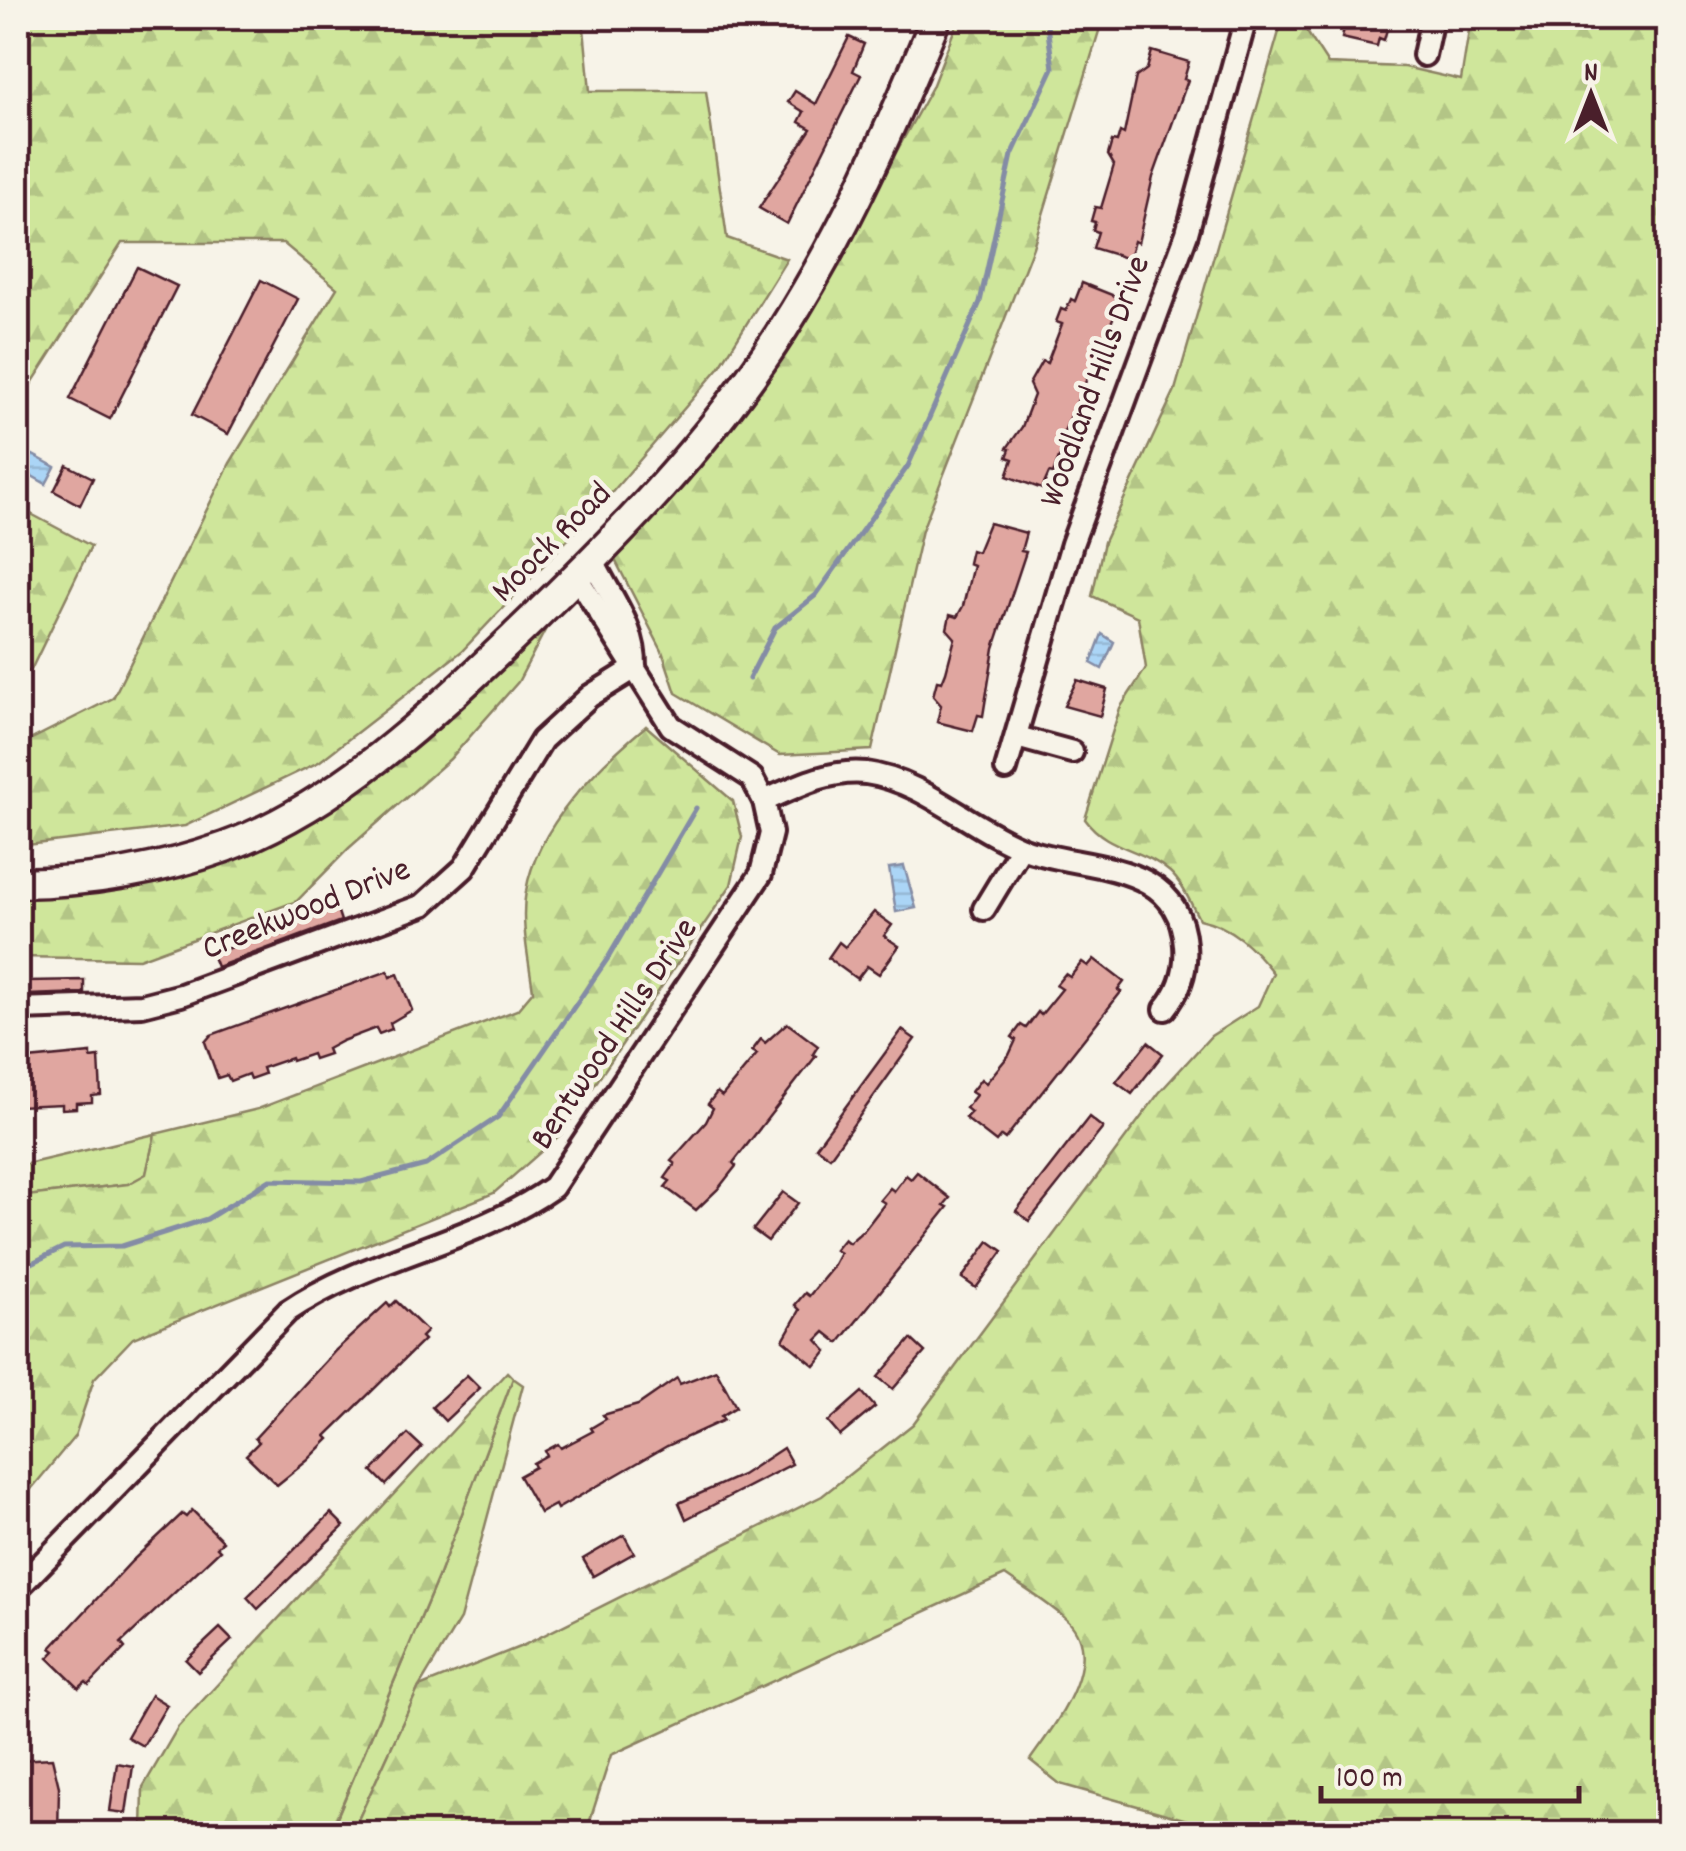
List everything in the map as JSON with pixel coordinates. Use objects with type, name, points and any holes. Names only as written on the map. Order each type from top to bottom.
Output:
[{"type":"main road","name":"Moock Road","points":[[18,883],[152,869],[227,846],[296,813],[396,742],[585,569],[693,450],[782,330],[874,167],[936,18]]},
{"type":"street","name":"Woodland Hills Drive","points":[[1006,769],[1072,544],[1187,233],[1246,18]]},
{"type":"street","points":[[1424,55],[1432,18]]},
{"type":"street","points":[[585,569],[620,650],[671,726],[690,741],[738,765],[752,778],[764,801],[804,783],[864,773],[910,788],[1021,848],[1115,867],[1164,894],[1184,929],[1186,950],[1178,988],[1165,1008]]},
{"type":"street","name":"Creekwood Drive","points":[[18,1009],[142,1004],[181,996],[423,904],[464,868],[542,740],[590,696],[635,668]]},
{"type":"street","points":[[1017,737],[1072,752]]},
{"type":"street","name":"Bentwood Hills Drive","points":[[18,1588],[288,1312],[340,1280],[500,1217],[552,1187],[762,874],[770,834],[764,801]]},
{"type":"street","points":[[984,909],[1021,848]]},
{"type":"green space","points":[[18,18],[583,18],[590,91],[706,91],[727,238],[787,259],[719,368],[608,497],[462,651],[319,762],[185,826],[27,845],[18,844],[18,746],[113,698],[230,463],[337,288],[283,243],[122,243],[18,405]]},
{"type":"green space","points":[[959,18],[1103,18],[1033,247],[922,530],[872,750],[780,755],[676,693],[662,651],[612,554],[817,296],[932,87]]},
{"type":"green space","points":[[1283,18],[1298,18],[1328,64],[1404,67],[1461,80],[1471,18],[1668,18],[1668,1831],[1233,1833],[1060,1784],[1030,1760],[1072,1693],[1082,1655],[1079,1637],[1061,1615],[1005,1575],[611,1755],[586,1833],[352,1833],[419,1687],[522,1646],[822,1496],[913,1424],[1159,1093],[1211,1036],[1258,1006],[1273,973],[1258,955],[1232,932],[1199,919],[1170,872],[1104,837],[1085,819],[1120,708],[1146,668],[1138,617],[1092,596],[1104,542],[1175,390]]},
{"type":"green space","points":[[18,507],[91,546],[30,672],[18,665]]},
{"type":"green space","points":[[550,621],[518,682],[450,759],[349,848],[297,901],[139,959],[18,957],[18,894],[246,850],[323,814]]},
{"type":"green space","points":[[646,726],[733,801],[742,837],[731,885],[561,1134],[494,1193],[133,1338],[94,1379],[75,1436],[18,1505],[18,1197],[128,1184],[146,1174],[155,1134],[258,1109],[517,1010],[533,991],[524,915],[532,867],[572,800]]},
{"type":"green space","points":[[155,1134],[146,1175],[128,1184],[18,1197],[18,1166]]},
{"type":"green space","points":[[507,1372],[513,1378],[438,1577],[330,1833],[142,1833],[143,1787],[178,1727]]},
{"type":"green space","points":[[513,1378],[523,1385],[460,1619],[419,1687],[352,1833],[330,1834],[438,1577]]},
{"type":"water","points":[[24,450],[55,467],[46,484],[18,468]]},
{"type":"water","points":[[1102,634],[1114,642],[1102,669],[1091,663]]},
{"type":"water","points":[[904,866],[916,908],[896,912],[889,868]]},
{"type":"building","points":[[1346,18],[1390,18],[1384,40],[1379,38],[1377,46],[1342,38]]},
{"type":"building","points":[[849,37],[864,44],[853,71],[861,75],[787,224],[759,208],[811,129],[799,122],[804,112],[788,102],[795,91],[816,104]]},
{"type":"building","points":[[1152,51],[1189,62],[1184,79],[1188,80],[1153,177],[1138,243],[1134,241],[1129,259],[1093,248],[1098,232],[1093,230],[1095,222],[1091,221],[1095,207],[1101,208],[1114,165],[1108,155],[1112,141],[1117,142],[1120,132],[1124,134],[1136,77],[1147,69]]},
{"type":"building","points":[[137,267],[177,286],[110,419],[70,399]]},
{"type":"building","points":[[261,280],[298,299],[228,434],[192,415]]},
{"type":"building","points":[[1082,283],[1117,297],[1111,314],[1114,316],[1060,441],[1065,442],[1053,474],[1049,473],[1042,489],[1007,476],[1013,459],[1007,457],[1007,448],[1022,427],[1034,395],[1029,384],[1042,361],[1047,363],[1062,324],[1056,322],[1061,309],[1066,311],[1071,299],[1075,301]]},
{"type":"building","points":[[67,465],[93,478],[80,505],[54,491]]},
{"type":"building","points":[[989,523],[1026,533],[1021,551],[1026,552],[994,648],[983,716],[978,715],[973,731],[937,722],[941,705],[933,696],[937,681],[942,682],[946,672],[955,638],[947,629],[950,615],[957,617],[963,606],[973,565],[968,563],[971,550],[977,552]]},
{"type":"building","points":[[1077,680],[1107,689],[1100,716],[1064,706]]},
{"type":"building","points":[[337,909],[341,921],[217,967],[212,954]]},
{"type":"building","points":[[874,912],[892,925],[884,936],[899,946],[879,974],[867,966],[857,979],[828,958],[839,942],[845,947]]},
{"type":"building","points":[[1094,959],[1124,982],[1118,990],[1121,992],[1005,1139],[1001,1136],[996,1142],[965,1118],[971,1112],[966,1108],[976,1095],[971,1092],[981,1079],[986,1083],[1009,1055],[1016,1040],[1012,1037],[1021,1025],[1026,1028],[1038,1012],[1041,1015],[1062,989],[1056,985],[1065,974],[1070,977],[1082,962],[1088,966]]},
{"type":"building","points":[[388,971],[390,977],[398,974],[412,1010],[390,1023],[392,1029],[379,1034],[376,1028],[342,1041],[327,1049],[329,1054],[314,1059],[312,1054],[262,1068],[264,1074],[250,1079],[248,1074],[230,1081],[227,1075],[218,1078],[205,1042],[211,1035]]},
{"type":"building","points":[[84,980],[84,993],[27,995],[27,981]]},
{"type":"building","points":[[787,1023],[818,1046],[813,1054],[816,1056],[733,1163],[736,1166],[696,1210],[665,1187],[670,1181],[665,1178],[675,1164],[671,1161],[706,1122],[713,1108],[708,1104],[717,1092],[722,1096],[757,1054],[752,1051],[761,1039],[765,1043]]},
{"type":"building","points":[[902,1030],[915,1039],[830,1157],[816,1147]]},
{"type":"building","points":[[1148,1042],[1163,1054],[1132,1094],[1116,1082]]},
{"type":"building","points":[[91,1053],[91,1058],[99,1057],[101,1095],[92,1096],[92,1102],[62,1109],[62,1104],[18,1106],[18,1060]]},
{"type":"building","points":[[1089,1117],[1103,1128],[1029,1221],[1016,1211]]},
{"type":"building","points":[[917,1172],[950,1198],[944,1205],[948,1207],[839,1343],[825,1332],[817,1340],[827,1351],[815,1366],[783,1340],[800,1310],[795,1305],[805,1293],[809,1296],[832,1268],[840,1253],[835,1250],[844,1239],[849,1243],[865,1229],[885,1203],[880,1200],[890,1188],[894,1191],[906,1175],[911,1179]]},
{"type":"building","points":[[783,1192],[798,1203],[768,1241],[753,1230]]},
{"type":"building","points":[[989,1241],[1003,1251],[976,1288],[962,1278]]},
{"type":"building","points":[[396,1301],[427,1331],[421,1337],[424,1340],[326,1436],[329,1439],[308,1460],[277,1485],[246,1455],[259,1442],[255,1438],[336,1350],[387,1303],[390,1307]]},
{"type":"building","points":[[911,1339],[925,1352],[893,1389],[878,1377]]},
{"type":"building","points":[[716,1370],[736,1407],[721,1416],[724,1420],[667,1446],[557,1509],[555,1505],[540,1513],[519,1476],[535,1467],[533,1463],[547,1455],[545,1451],[558,1444],[561,1448],[593,1431],[591,1428],[606,1419],[603,1415],[638,1405],[677,1378],[680,1384]]},
{"type":"building","points":[[467,1375],[480,1388],[445,1421],[432,1407]]},
{"type":"building","points":[[862,1392],[875,1407],[840,1436],[828,1422]]},
{"type":"building","points":[[408,1434],[422,1447],[386,1485],[372,1471]]},
{"type":"building","points":[[783,1448],[792,1464],[686,1519],[679,1503],[742,1475]]},
{"type":"building","points":[[192,1510],[223,1541],[217,1547],[220,1550],[121,1643],[125,1648],[89,1685],[86,1682],[79,1688],[48,1658],[55,1651],[51,1648],[132,1561],[182,1514],[186,1517]]},
{"type":"building","points":[[331,1513],[344,1526],[258,1609],[247,1597]]},
{"type":"building","points":[[624,1535],[634,1553],[593,1576],[583,1559]]},
{"type":"building","points":[[220,1628],[232,1640],[198,1672],[186,1660]]},
{"type":"building","points":[[151,1695],[167,1705],[143,1746],[127,1737]]},
{"type":"building","points":[[52,1758],[59,1787],[58,1834],[18,1834],[18,1760]]},
{"type":"building","points":[[117,1763],[133,1766],[126,1813],[110,1811]]},
{"type":"waterway","points":[[749,679],[775,628],[816,595],[908,466],[980,302],[1012,155],[1053,68],[1046,18]]},
{"type":"waterway","points":[[18,1270],[64,1247],[122,1246],[207,1219],[270,1180],[361,1182],[426,1165],[498,1117],[608,958],[696,808]]}]
